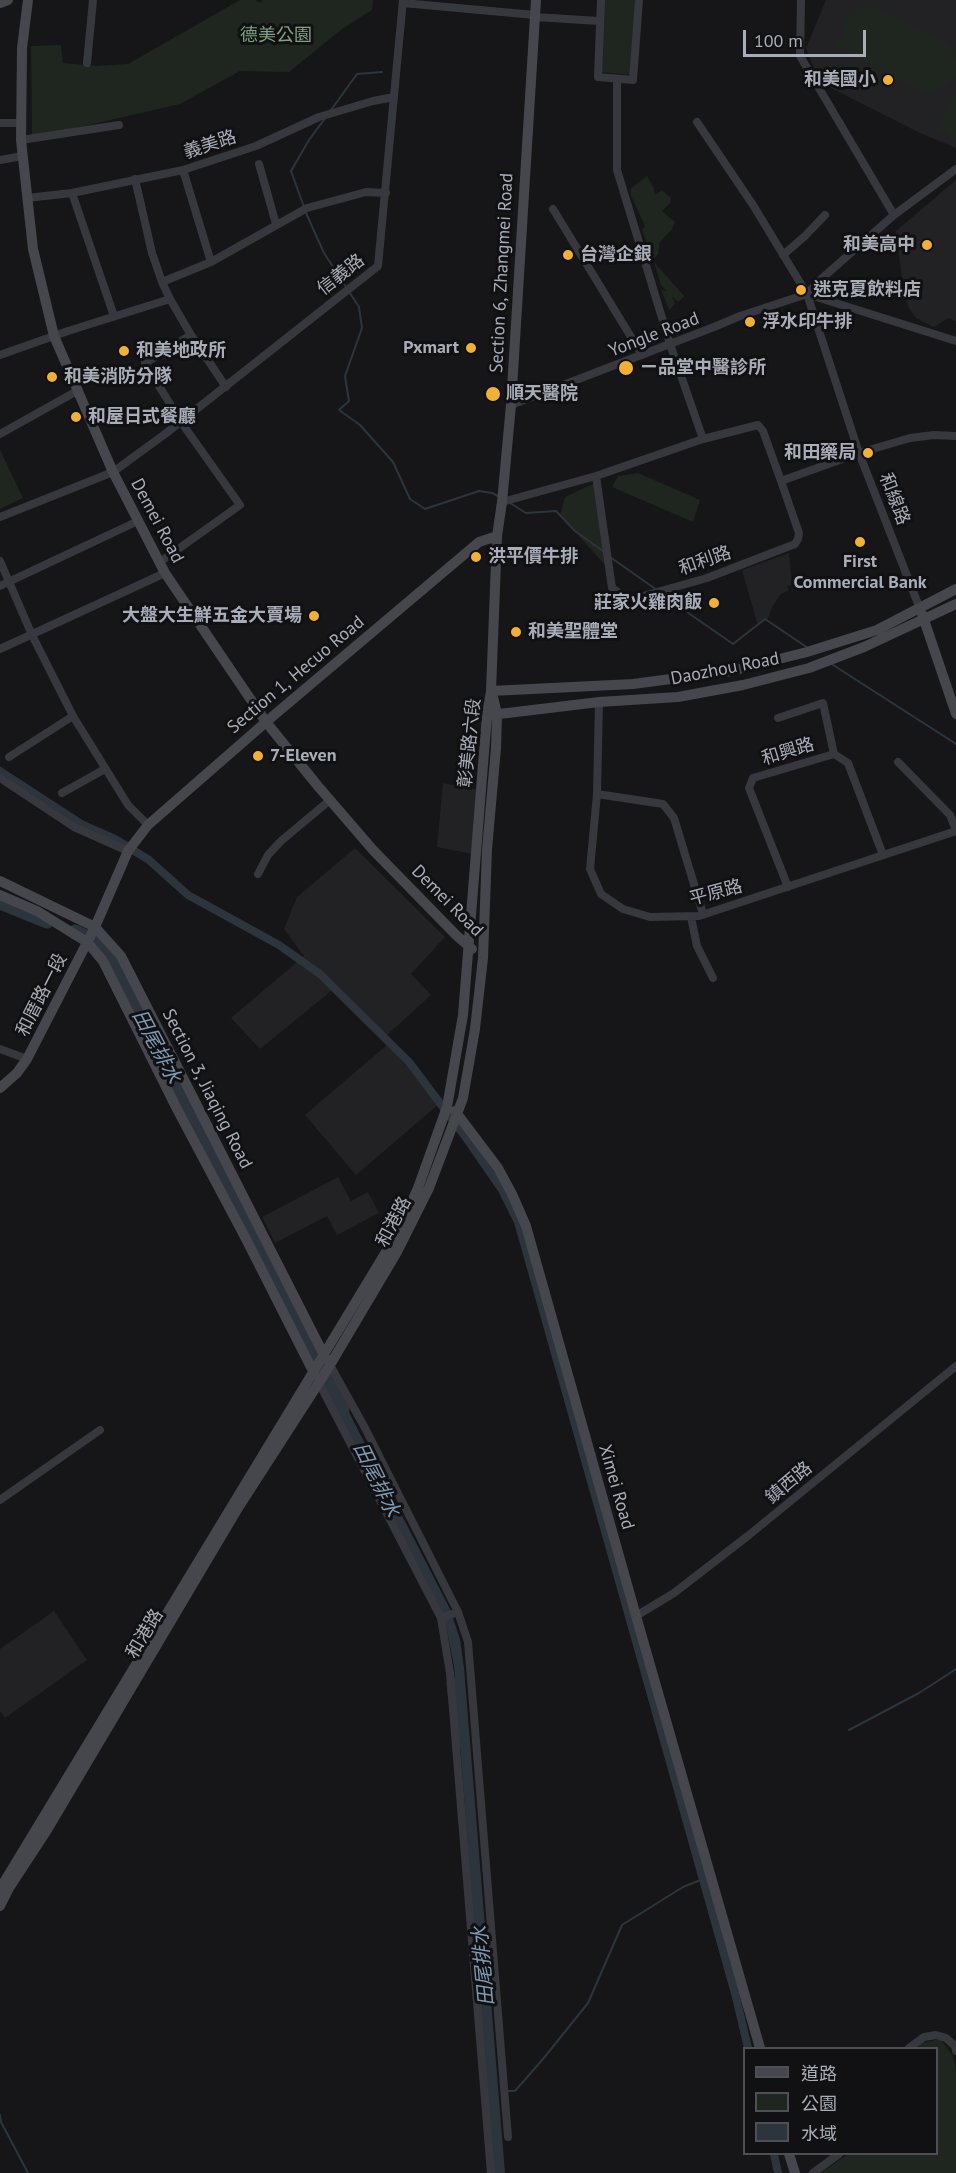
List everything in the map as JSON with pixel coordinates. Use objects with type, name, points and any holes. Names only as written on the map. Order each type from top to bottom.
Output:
[{"type":"street","points":[[0,3],[8,0]]},
{"type":"street","name":"Demei Road","points":[[28,0],[22,48],[21,140],[33,249],[54,336],[112,472],[165,573],[266,722],[373,850],[456,935],[483,958]]},
{"type":"street","points":[[87,63],[93,0]]},
{"type":"street","name":"Section 6, Zhangmei Road","points":[[491,691],[497,536],[511,405],[536,0]]},
{"type":"street","points":[[601,0],[598,77],[617,80],[633,80],[639,0]]},
{"type":"street","points":[[801,0],[800,56],[894,215]]},
{"type":"street","points":[[403,2],[599,21]]},
{"type":"street","name":"信義路","points":[[0,517],[112,472],[181,422],[378,266],[403,2]]},
{"type":"street","points":[[502,502],[596,476],[703,439],[670,344],[617,170],[617,80]]},
{"type":"street","name":"義美路","points":[[27,198],[72,193],[183,170],[256,146],[327,115],[394,97]]},
{"type":"street","name":"和線路","points":[[698,122],[753,205],[807,294],[859,453],[920,609],[956,714]]},
{"type":"street","points":[[0,123],[22,123]]},
{"type":"street","points":[[21,140],[119,125]]},
{"type":"street","points":[[0,160],[22,156]]},
{"type":"street","points":[[259,165],[276,224]]},
{"type":"street","points":[[956,169],[894,215],[807,294],[956,341]]},
{"type":"street","points":[[183,170],[211,262]]},
{"type":"street","points":[[135,179],[152,253],[162,282],[191,335],[225,387]]},
{"type":"street","points":[[162,282],[211,262],[307,208],[366,192],[386,193]]},
{"type":"street","points":[[72,193],[114,316]]},
{"type":"street","points":[[553,209],[642,356]]},
{"type":"street","points":[[783,255],[806,236],[825,215]]},
{"type":"street","name":"Yongle Road","points":[[511,405],[740,316],[807,294]]},
{"type":"street","points":[[0,355],[170,299]]},
{"type":"street","points":[[160,562],[240,505],[181,422],[145,363],[191,335]]},
{"type":"street","points":[[0,434],[77,391]]},
{"type":"street","name":"和利路","points":[[596,476],[612,588],[626,598],[636,598],[707,578],[795,544],[799,533],[763,431],[758,425],[703,439]]},
{"type":"street","points":[[781,481],[859,453],[910,438],[934,435],[956,436]]},
{"type":"street","points":[[0,586],[138,521]]},
{"type":"street","name":"Section 1, Hecuo Road","points":[[128,851],[147,825],[266,722],[479,542],[497,536]]},
{"type":"street","points":[[0,561],[32,635],[74,716],[128,805],[147,825]]},
{"type":"street","points":[[0,649],[165,573]]},
{"type":"street","name":"Daozhou Road","points":[[491,691],[633,684],[731,671],[807,652],[877,630],[956,589]]},
{"type":"street","name":"Daozhou Road","points":[[492,714],[599,702],[678,697],[743,685],[809,668],[924,620],[956,604]]},
{"type":"street","name":"彰美路六段","points":[[457,1113],[463,1098],[476,1029],[483,958],[491,691]]},
{"type":"street","name":"平原路","points":[[599,702],[597,794],[590,869],[601,894],[623,909],[650,916],[691,917],[956,831]]},
{"type":"street","points":[[778,718],[823,704],[834,754]]},
{"type":"street","name":"彰美路六段","points":[[447,1107],[461,1027],[492,714]]},
{"type":"street","points":[[9,757],[74,716]]},
{"type":"street","name":"和興路","points":[[788,887],[749,788],[753,778],[834,754],[848,763],[883,855]]},
{"type":"street","points":[[898,762],[950,815],[956,831]]},
{"type":"street","points":[[62,793],[105,769]]},
{"type":"street","points":[[0,778],[74,827],[128,851]]},
{"type":"street","points":[[597,794],[663,804],[674,818],[703,914]]},
{"type":"street","points":[[258,874],[268,855],[281,841],[330,800]]},
{"type":"street","name":"和厝路一段","points":[[0,1088],[17,1073],[27,1059],[92,934],[128,851]]},
{"type":"street","name":"Section 3, Jiaqing Road","points":[[0,882],[92,934],[121,956],[325,1362]]},
{"type":"street","name":"Section 3, Jiaqing Road","points":[[0,895],[92,934],[103,961],[177,1109],[317,1376]]},
{"type":"street","points":[[691,917],[697,946],[713,978]]},
{"type":"street","points":[[461,1027],[476,1029]]},
{"type":"street","points":[[0,1049],[27,1059]]},
{"type":"street","name":"和港路","points":[[447,1107],[448,1123]]},
{"type":"street","name":"Ximei Road","points":[[447,1107],[457,1113],[498,1168],[526,1226],[759,2047]]},
{"type":"street","name":"和港路","points":[[0,1906],[317,1376],[395,1237],[448,1123],[457,1113]]},
{"type":"street","points":[[325,1362],[365,1428],[458,1612],[468,1642],[508,2137]]},
{"type":"street","name":"鎮西路","points":[[636,1616],[674,1593],[749,1535],[956,1366]]},
{"type":"street","points":[[317,1376],[441,1618],[450,1673],[491,2173]]},
{"type":"street","name":"和港路","points":[[0,1889],[317,1376]]},
{"type":"street","points":[[0,1500],[100,1430]]},
{"type":"street","points":[[441,1618],[458,1612]]},
{"type":"street","points":[[912,2047],[924,2037],[936,2035],[946,2038],[955,2046],[956,2051]]},
{"type":"street","points":[[789,2155],[795,2173]]},
{"type":"street","points":[[813,2173],[838,2155]]},
{"type":"shaded area","name":"和美國小","points":[[826,0],[956,0],[956,148],[920,133],[825,85],[816,74],[806,48]]},
{"type":"shaded area","name":"和美高中","points":[[956,180],[956,321],[948,318],[934,327],[916,318],[909,308],[904,295],[896,231]]},
{"type":"shaded area","points":[[789,553],[792,585],[787,586],[789,590],[781,594],[768,618],[758,626],[742,570]]},
{"type":"shaded area","points":[[443,783],[480,790],[473,854],[437,847]]},
{"type":"shaded area","points":[[355,848],[445,937],[411,974],[431,995],[385,1037],[336,987],[260,1049],[231,1018],[304,956],[284,929],[297,897]]},
{"type":"shaded area","points":[[388,1044],[439,1104],[356,1175],[305,1115]]},
{"type":"shaded area","points":[[338,1177],[351,1201],[368,1192],[379,1213],[337,1235],[327,1216],[275,1243],[262,1217]]},
{"type":"shaded area","points":[[54,1611],[87,1660],[5,1718],[0,1711],[0,1649]]},
{"type":"green space","name":"德美公園","points":[[240,0],[255,0],[260,3],[262,0],[373,0],[372,10],[342,29],[289,72],[240,71],[180,104],[32,138],[31,46],[61,45],[63,63],[96,66],[128,64]]},
{"type":"green space","points":[[603,0],[636,0],[631,75],[600,72]]},
{"type":"green space","points":[[867,6],[876,7],[943,41],[950,47],[956,60],[956,73],[951,81],[937,91],[928,92],[918,89],[835,46],[839,38],[844,40],[845,24],[850,15]]},
{"type":"green space","points":[[954,96],[956,97],[956,139],[937,129]]},
{"type":"green space","points":[[647,176],[655,195],[662,190],[671,198],[670,203],[662,211],[675,222],[660,242],[658,254],[653,260],[642,230],[645,226],[631,196],[631,188]]},
{"type":"green space","points":[[654,262],[684,296],[678,302],[672,296],[675,304],[669,310],[661,290],[667,291],[661,285]]},
{"type":"green space","points":[[0,450],[23,498],[0,509]]},
{"type":"green space","points":[[638,473],[700,500],[693,522],[612,487],[618,476]]},
{"type":"green space","points":[[597,482],[606,566],[560,515],[565,497]]},
{"type":"green space","points":[[940,2039],[953,2056],[956,2071],[956,2173],[821,2173],[847,2155],[938,2155],[938,2047],[916,2047],[921,2043]]},
{"type":"water","points":[[336,1387],[450,1609],[460,1639],[505,2173],[493,2173],[454,1666],[446,1625],[330,1397]]},
{"type":"waterway","points":[[331,110],[357,74],[382,72]]},
{"type":"waterway","points":[[304,207],[291,171],[326,117]]},
{"type":"waterway","points":[[306,213],[324,253],[359,307],[362,328],[345,376],[349,401],[339,410],[360,425],[393,462],[410,499],[425,509],[479,491],[500,497]]},
{"type":"waterway","points":[[510,503],[526,513],[556,511],[575,531],[603,551]]},
{"type":"waterway","points":[[610,557],[657,590]]},
{"type":"waterway","points":[[661,594],[733,644],[765,619],[808,648]]},
{"type":"waterway","points":[[830,663],[956,744]]},
{"type":"waterway","points":[[0,771],[83,825],[115,839],[149,860],[188,895],[279,945],[320,974],[409,1062],[502,1190],[518,1222],[736,1997],[748,2047]]},
{"type":"waterway","name":"田尾排水","points":[[0,902],[47,921]]},
{"type":"waterway","name":"田尾排水","points":[[75,932],[101,944],[123,982],[235,1195],[342,1409]]},
{"type":"waterway","points":[[849,1730],[919,1693],[956,1669]]},
{"type":"waterway","name":"田尾排水","points":[[454,1684],[461,1741]]},
{"type":"waterway","points":[[508,2091],[515,2091],[588,2003],[622,1925],[683,1887],[703,1879]]},
{"type":"waterway","points":[[0,2115],[1,2122],[28,2173]]},
{"type":"waterway","points":[[774,2155],[778,2173]]},
{"type":"place","name":"和美國小","points":[[888,80]]},
{"type":"place","name":"和美高中","points":[[927,245]]},
{"type":"place","name":"台灣企銀","points":[[568,255]]},
{"type":"place","name":"迷克夏飲料店","points":[[801,290]]},
{"type":"place","name":"浮水印牛排","points":[[750,322]]},
{"type":"place","name":"Pxmart","points":[[471,348]]},
{"type":"place","name":"和美地政所","points":[[124,351]]},
{"type":"place","name":"ㄧ品堂中醫診所","points":[[626,368]]},
{"type":"place","name":"和美消防分隊","points":[[52,377]]},
{"type":"place","name":"順天醫院","points":[[493,394]]},
{"type":"place","name":"和屋日式餐廳","points":[[76,417]]},
{"type":"place","name":"和田藥局","points":[[868,453]]},
{"type":"place","name":"First Commercial Bank","points":[[860,542]]},
{"type":"place","name":"洪平價牛排","points":[[476,557]]},
{"type":"place","name":"莊家火雞肉飯","points":[[714,603]]},
{"type":"place","name":"大盤大生鮮五金大賣場","points":[[314,616]]},
{"type":"place","name":"和美聖體堂","points":[[516,632]]},
{"type":"place","name":"7-Eleven","points":[[258,756]]}]
